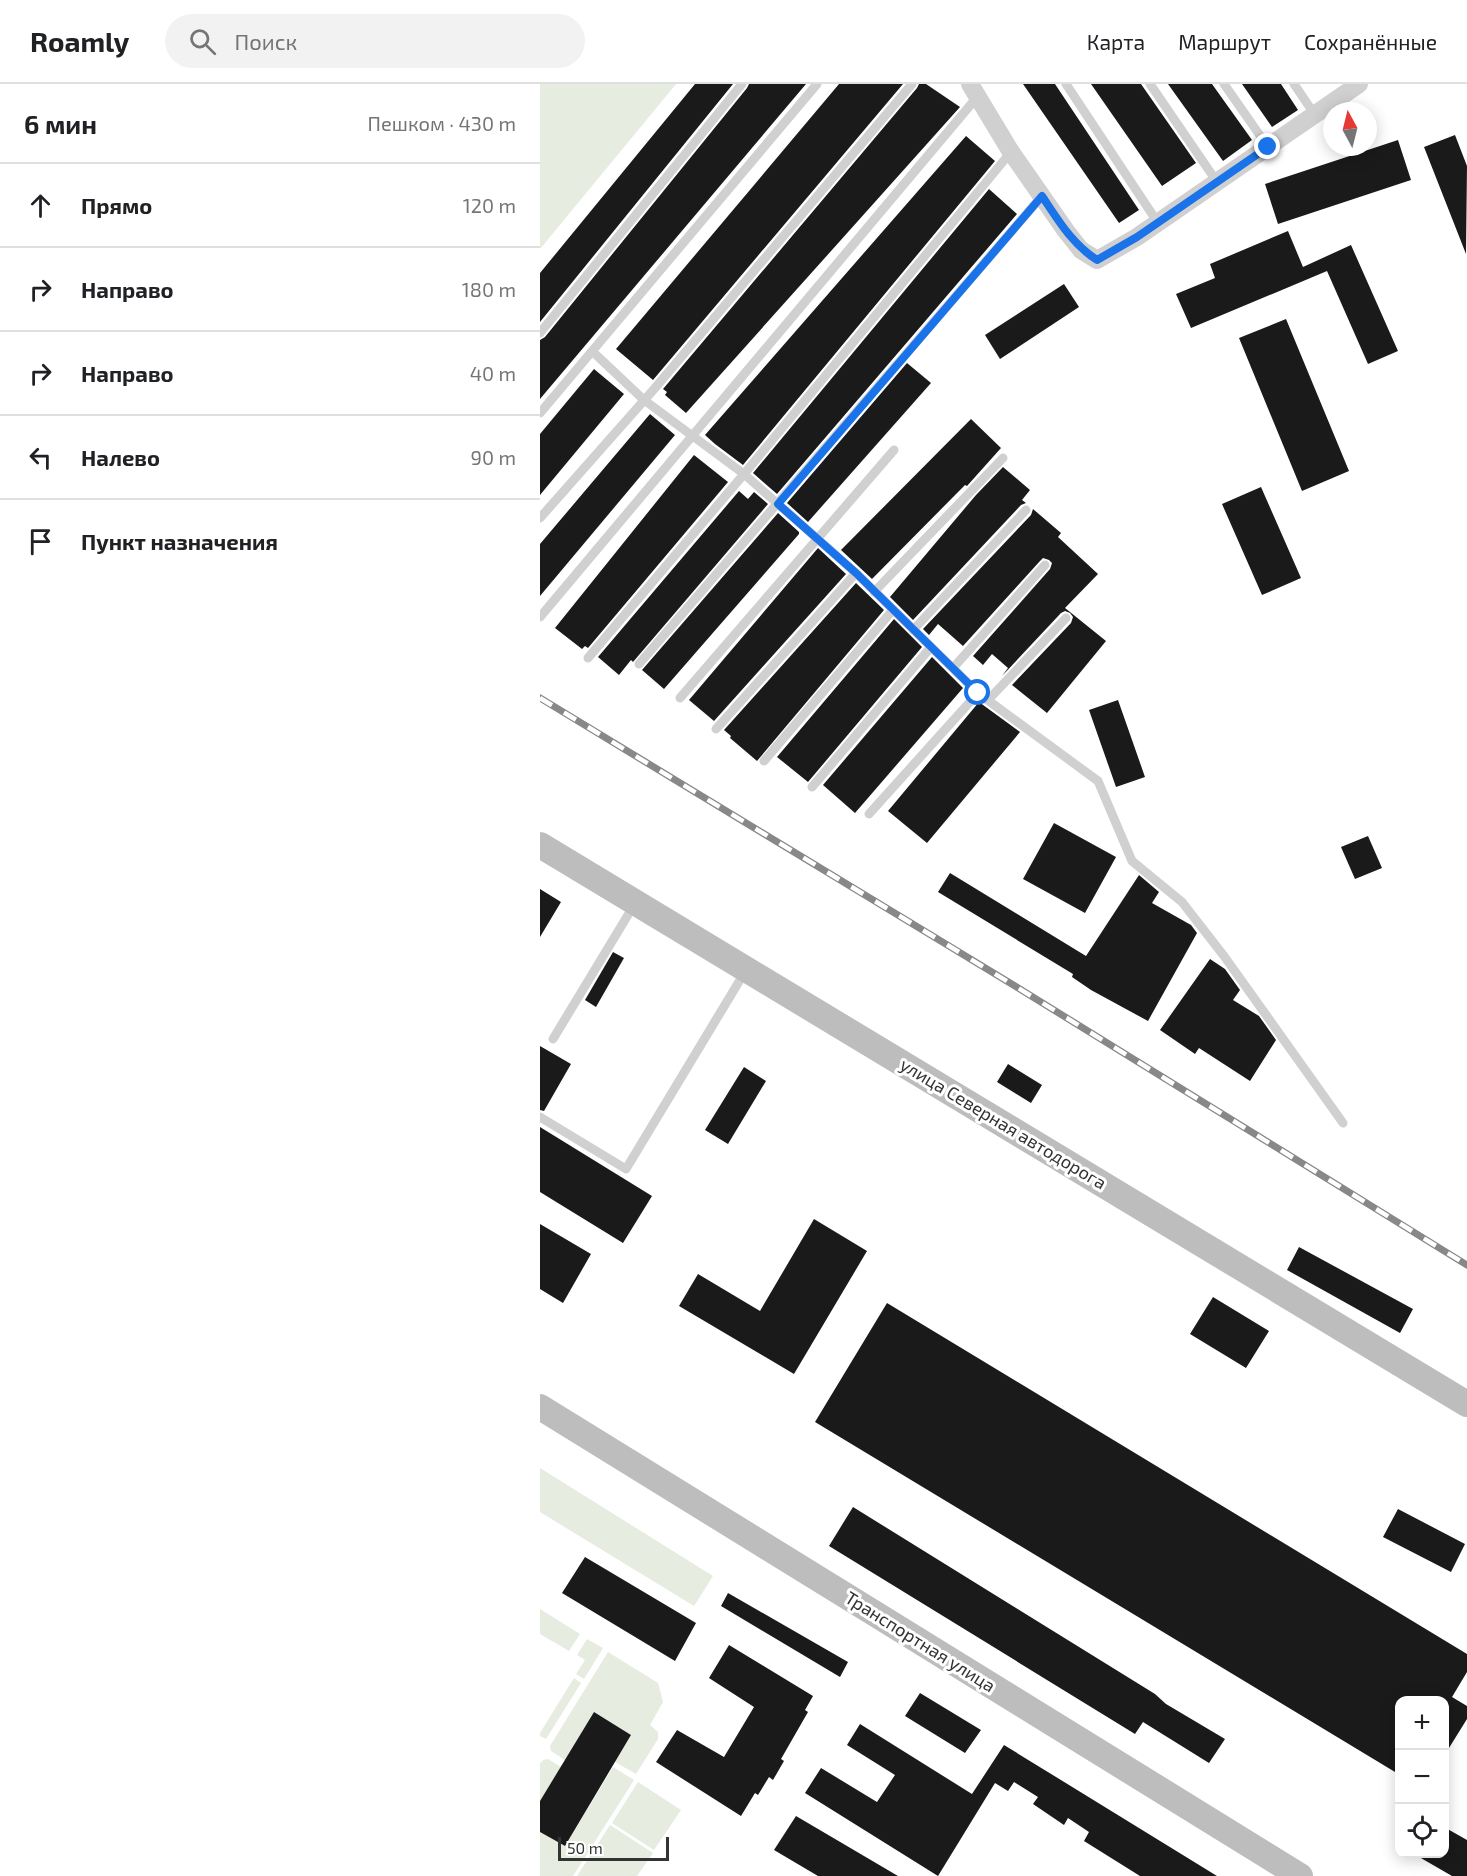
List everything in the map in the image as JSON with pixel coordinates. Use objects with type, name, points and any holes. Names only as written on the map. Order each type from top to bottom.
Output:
[{"type":"main road","name":"улица Северная автодорога","points":[[540,845],[1467,1404]]},
{"type":"main road","name":"Транспортная улица","points":[[540,1407],[1300,1876]]},
{"type":"street","points":[[974,90],[1011,152],[1065,231],[1081,250],[1097,260],[1158,223],[1359,84]]},
{"type":"lane","points":[[540,333],[742,84]]},
{"type":"lane","points":[[540,413],[817,84]]},
{"type":"lane","points":[[540,518],[644,400],[912,84]]},
{"type":"lane","points":[[1066,84],[1158,223]]},
{"type":"lane","points":[[1149,84],[1217,182]]},
{"type":"lane","points":[[1224,84],[1268,147]]},
{"type":"lane","points":[[1294,84],[1314,115]]},
{"type":"lane","points":[[540,617],[693,437],[974,90]]},
{"type":"lane","points":[[588,658],[1011,152]]},
{"type":"lane","points":[[639,664],[1042,196]]},
{"type":"lane","points":[[592,351],[644,400],[744,474],[856,573],[978,693],[1098,781],[1132,861],[1182,902],[1224,956],[1343,1123]]},
{"type":"lane","points":[[680,698],[894,450]]},
{"type":"lane","points":[[874,592],[1003,458]]},
{"type":"lane","points":[[913,630],[1026,510]]},
{"type":"lane","points":[[953,668],[1045,565]]},
{"type":"lane","points":[[716,729],[856,573]]},
{"type":"lane","points":[[764,761],[892,610]]},
{"type":"lane","points":[[989,699],[1066,618]]},
{"type":"lane","points":[[812,787],[932,647]]},
{"type":"lane","points":[[869,814],[978,693]]},
{"type":"lane","points":[[553,1039],[635,902]]},
{"type":"lane","points":[[540,1117],[626,1169],[746,969]]},
{"type":"shaded area","points":[[540,84],[676,84],[540,249]]},
{"type":"shaded area","points":[[540,1468],[713,1576],[694,1606],[540,1512]]},
{"type":"shaded area","points":[[540,1609],[580,1634],[569,1651],[540,1634]]},
{"type":"shaded area","points":[[587,1639],[603,1648],[584,1679],[576,1674],[585,1660],[577,1655]]},
{"type":"shaded area","points":[[608,1652],[658,1683],[663,1702],[650,1725],[658,1732],[658,1739],[636,1774],[615,1762],[631,1735],[594,1712],[565,1760],[551,1751],[550,1746]]},
{"type":"shaded area","points":[[574,1678],[581,1683],[546,1739],[540,1736],[540,1733]]},
{"type":"shaded area","points":[[548,1759],[561,1767],[540,1801],[540,1764],[543,1760]]},
{"type":"shaded area","points":[[613,1767],[634,1780],[573,1876],[540,1876],[540,1832],[565,1846]]},
{"type":"shaded area","points":[[638,1782],[681,1810],[654,1850],[612,1823]]},
{"type":"shaded area","points":[[610,1825],[653,1853],[637,1876],[577,1876]]},
{"type":"building","points":[[695,84],[733,84],[540,322],[540,273]]},
{"type":"building","points":[[749,84],[806,84],[540,399],[540,340],[545,337]]},
{"type":"building","points":[[839,84],[903,84],[653,380],[616,349]]},
{"type":"building","points":[[919,84],[926,84],[960,107],[686,413],[665,395],[667,392],[663,389]]},
{"type":"building","points":[[1023,84],[1055,84],[1139,210],[1119,223]]},
{"type":"building","points":[[1091,84],[1141,84],[1196,163],[1162,186]]},
{"type":"building","points":[[1168,84],[1212,84],[1252,140],[1223,161]]},
{"type":"building","points":[[1242,84],[1281,84],[1298,110],[1272,127]]},
{"type":"building","points":[[1455,135],[1467,166],[1466,254],[1424,147]]},
{"type":"building","points":[[966,136],[995,161],[743,465],[705,435]]},
{"type":"building","points":[[1398,140],[1411,180],[1278,224],[1265,184],[1350,156],[1377,156],[1377,147]]},
{"type":"building","points":[[989,189],[1017,214],[777,494],[753,473]]},
{"type":"building","points":[[1288,231],[1303,267],[1351,245],[1398,351],[1368,364],[1327,271],[1191,328],[1176,294],[1215,278],[1210,264]]},
{"type":"building","points":[[1064,284],[1079,307],[1000,359],[985,335]]},
{"type":"building","points":[[1286,319],[1349,471],[1302,491],[1239,338]]},
{"type":"building","points":[[907,363],[931,383],[808,522],[787,503]]},
{"type":"building","points":[[594,369],[624,394],[540,495],[540,434]]},
{"type":"building","points":[[650,414],[675,435],[540,596],[540,544]]},
{"type":"building","points":[[971,419],[1001,448],[967,486],[965,485],[872,579],[841,550]]},
{"type":"building","points":[[694,455],[728,482],[588,648],[585,646],[582,649],[555,628]]},
{"type":"building","points":[[1003,467],[1030,490],[1022,500],[1026,503],[1021,505],[913,620],[890,597],[976,495]]},
{"type":"building","points":[[1261,487],[1301,578],[1262,595],[1222,504]]},
{"type":"building","points":[[739,491],[748,499],[754,492],[768,504],[633,662],[631,660],[619,675],[598,657]]},
{"type":"building","points":[[1033,509],[1061,533],[1058,537],[1098,574],[1065,608],[1106,641],[1047,713],[1012,685],[1071,623],[1073,617],[1070,613],[1065,611],[1061,613],[1002,676],[1008,668],[992,654],[983,665],[973,656],[1050,569],[1052,563],[1049,560],[1043,558],[1040,561],[963,646],[938,624],[929,635],[923,629],[1031,515]]},
{"type":"building","points":[[778,513],[799,534],[664,689],[642,670]]},
{"type":"building","points":[[818,548],[846,574],[714,721],[689,700]]},
{"type":"building","points":[[856,583],[884,610],[757,761],[724,730]]},
{"type":"building","points":[[894,619],[922,647],[808,782],[777,757]]},
{"type":"building","points":[[932,657],[963,688],[855,813],[823,785]]},
{"type":"building","points":[[1118,700],[1145,777],[1116,787],[1089,710]]},
{"type":"building","points":[[979,702],[1020,732],[927,843],[888,811]]},
{"type":"building","points":[[1054,823],[1116,857],[1085,913],[1023,879]]},
{"type":"building","points":[[1368,836],[1382,868],[1355,879],[1341,847]]},
{"type":"building","points":[[950,873],[1086,956],[1139,875],[1159,892],[1152,903],[1191,925],[1197,933],[1148,1021],[1091,990],[1072,977],[1073,974],[938,892]]},
{"type":"building","points":[[540,889],[561,902],[540,937]]},
{"type":"building","points":[[613,952],[624,958],[596,1007],[585,1000]]},
{"type":"building","points":[[1210,959],[1225,969],[1240,990],[1233,1000],[1259,1016],[1276,1040],[1250,1081],[1199,1048],[1195,1054],[1160,1030]]},
{"type":"building","points":[[540,1046],[571,1064],[544,1111],[540,1110]]},
{"type":"building","points":[[1008,1064],[1042,1085],[1031,1103],[997,1082]]},
{"type":"building","points":[[744,1067],[766,1081],[728,1144],[705,1130]]},
{"type":"building","points":[[540,1127],[652,1196],[623,1243],[540,1192]]},
{"type":"building","points":[[814,1219],[867,1251],[794,1374],[679,1306],[698,1274],[760,1311]]},
{"type":"building","points":[[540,1224],[591,1254],[563,1303],[540,1289]]},
{"type":"building","points":[[1299,1247],[1413,1309],[1400,1333],[1287,1270]]},
{"type":"building","points":[[1213,1297],[1269,1331],[1246,1368],[1190,1334]]},
{"type":"building","points":[[887,1303],[1467,1654],[1467,1672],[1452,1697],[1467,1706],[1467,1719],[1449,1748],[1449,1696],[1395,1696],[1395,1772],[815,1422]]},
{"type":"building","points":[[853,1507],[1225,1739],[1209,1763],[1143,1722],[1135,1734],[829,1546]]},
{"type":"building","points":[[1398,1509],[1465,1544],[1451,1572],[1383,1537]]},
{"type":"building","points":[[585,1557],[696,1623],[675,1661],[562,1593]]},
{"type":"building","points":[[728,1593],[848,1662],[840,1677],[721,1606]]},
{"type":"building","points":[[729,1645],[813,1696],[805,1710],[808,1712],[781,1759],[784,1761],[773,1780],[769,1777],[758,1795],[755,1793],[741,1816],[656,1762],[677,1730],[724,1757],[754,1707],[709,1678]]},
{"type":"building","points":[[920,1693],[981,1730],[965,1753],[905,1716]]},
{"type":"building","points":[[594,1712],[631,1735],[565,1846],[540,1832],[540,1801]]},
{"type":"building","points":[[860,1724],[972,1794],[1004,1745],[1217,1876],[1140,1876],[1084,1841],[1089,1832],[1068,1818],[1064,1825],[1033,1804],[1038,1797],[1014,1782],[1008,1791],[995,1783],[938,1876],[805,1793],[821,1768],[877,1802],[895,1775],[847,1745]]},
{"type":"building","points":[[796,1816],[898,1876],[818,1876],[774,1850]]},
{"type":"building","points":[[1449,1830],[1467,1840],[1467,1876],[1452,1876],[1421,1858],[1449,1858]]},
{"type":"railway","points":[[540,698],[1015,986],[1467,1265]]},
{"type":"route","points":[[978,693],[856,573],[778,504],[1042,196],[1065,231],[1081,250],[1097,260],[1137,237],[1268,147]]}]
